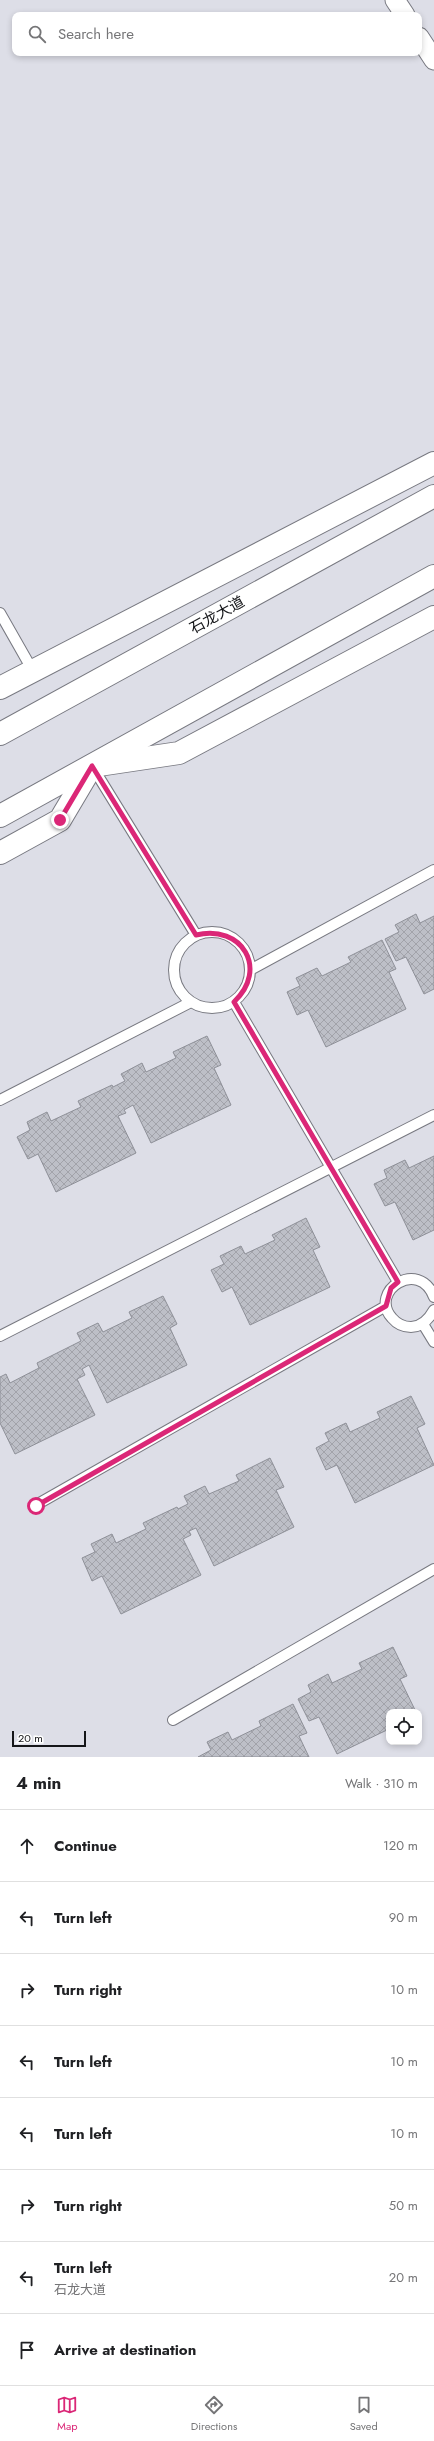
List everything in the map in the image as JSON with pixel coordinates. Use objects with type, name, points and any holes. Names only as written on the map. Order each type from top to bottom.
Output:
[{"type":"street","points":[[395,0],[403,12]]},
{"type":"street","points":[[422,42],[434,60]]},
{"type":"street","points":[[0,688],[434,463]]},
{"type":"street","name":"石龙大道","points":[[0,734],[434,496]]},
{"type":"street","points":[[0,816],[434,576]]},
{"type":"street","points":[[92,766],[179,753],[434,617]]},
{"type":"street","points":[[0,853],[60,820],[92,766]]},
{"type":"lane","points":[[0,613],[33,671]]},
{"type":"lane","points":[[92,766],[196,935]]},
{"type":"lane","points":[[250,970],[434,870]]},
{"type":"lane","points":[[219,933],[232,937],[241,946],[248,957],[250,970],[249,982],[242,994],[234,1002],[212,1008],[191,1002],[183,995],[177,985],[174,973],[175,962],[179,951],[196,935],[219,933]]},
{"type":"lane","points":[[0,1100],[191,1002]]},
{"type":"lane","points":[[234,1002],[398,1282]]},
{"type":"lane","points":[[0,1336],[434,1115]]},
{"type":"lane","points":[[433,1292],[425,1283],[417,1279],[398,1282],[391,1288],[386,1306],[389,1315],[395,1322],[404,1327],[414,1327],[423,1324],[434,1310]]},
{"type":"lane","points":[[36,1506],[386,1306]]},
{"type":"lane","points":[[423,1324],[434,1342]]},
{"type":"lane","points":[[173,1720],[434,1569]]},
{"type":"building","points":[[416,914],[420,923],[434,916],[434,989],[424,994],[406,957],[396,961],[385,939],[399,932],[395,925]]},
{"type":"building","points":[[382,940],[396,969],[389,972],[406,1009],[326,1047],[308,1010],[297,1015],[287,992],[300,986],[296,978],[317,968],[322,976],[351,962],[348,957]]},
{"type":"building","points":[[207,1036],[221,1065],[214,1068],[231,1105],[151,1143],[133,1105],[124,1110],[126,1113],[118,1116],[136,1153],[56,1192],[38,1154],[28,1159],[17,1137],[30,1130],[27,1122],[47,1112],[51,1121],[81,1107],[78,1101],[112,1085],[113,1087],[125,1081],[121,1074],[142,1063],[146,1072],[176,1058],[173,1052]]},
{"type":"building","points":[[434,1156],[434,1230],[413,1240],[395,1202],[385,1206],[374,1184],[387,1178],[384,1170],[405,1160],[409,1168]]},
{"type":"building","points":[[306,1218],[320,1247],[313,1250],[330,1287],[250,1325],[232,1287],[222,1292],[211,1270],[224,1264],[220,1256],[241,1246],[245,1254],[275,1240],[272,1235]]},
{"type":"building","points":[[163,1296],[177,1324],[170,1328],[187,1365],[107,1403],[89,1365],[82,1369],[85,1375],[77,1379],[95,1415],[15,1454],[0,1423],[0,1377],[6,1374],[10,1383],[39,1368],[37,1363],[81,1341],[77,1333],[98,1323],[103,1332],[132,1318],[129,1312]]},
{"type":"building","points":[[411,1396],[425,1424],[417,1428],[434,1465],[355,1503],[337,1465],[326,1470],[316,1448],[329,1441],[325,1433],[346,1423],[350,1432],[380,1418],[377,1412]]},
{"type":"building","points":[[270,1458],[284,1487],[276,1490],[294,1527],[214,1566],[196,1528],[189,1531],[191,1535],[183,1539],[201,1575],[121,1614],[102,1576],[92,1581],[82,1558],[95,1552],[91,1544],[112,1534],[116,1543],[146,1529],[143,1523],[177,1507],[178,1509],[188,1504],[184,1496],[205,1486],[209,1494],[239,1481],[236,1475]]},
{"type":"building","points":[[393,1647],[407,1676],[400,1679],[415,1709],[386,1709],[386,1730],[337,1754],[319,1717],[309,1721],[298,1699],[311,1692],[308,1685],[328,1674],[332,1683],[362,1669],[359,1663]]},
{"type":"building","points":[[293,1704],[307,1733],[299,1736],[309,1757],[198,1757],[211,1750],[207,1742],[228,1732],[232,1740],[261,1726],[259,1721]]},
{"type":"route","points":[[36,1506],[386,1306],[387,1296],[391,1288],[398,1282],[234,1002],[242,994],[249,982],[250,970],[248,957],[241,946],[232,937],[219,933],[208,932],[196,935],[92,766],[60,820]]}]
